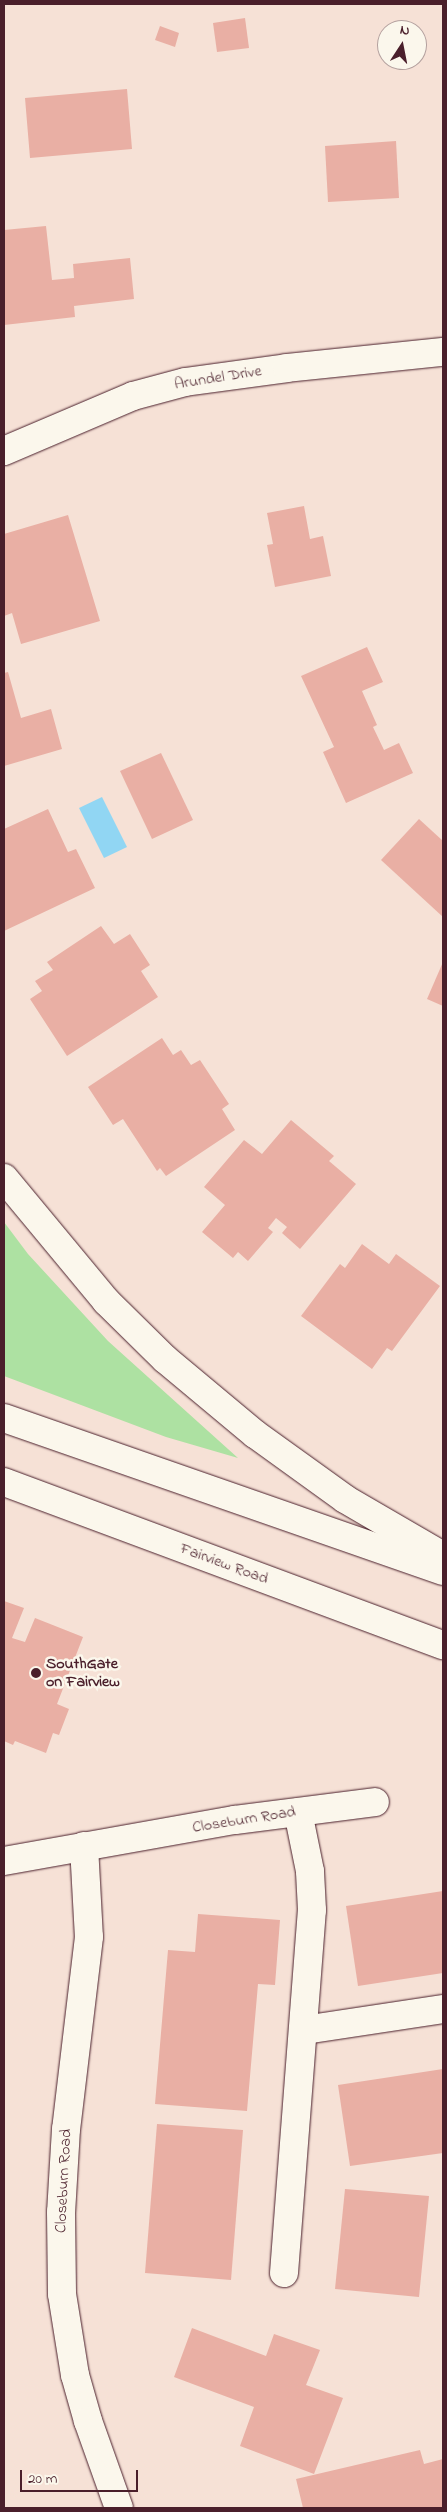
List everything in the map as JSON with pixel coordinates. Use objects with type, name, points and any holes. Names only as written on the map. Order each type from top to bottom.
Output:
[{"type":"street","name":"Arundel Drive","points":[[4,451],[133,396],[185,382],[287,368],[443,352]]},
{"type":"street","points":[[4,1178],[106,1301],[165,1359],[256,1434],[338,1494],[443,1556]]},
{"type":"street","points":[[4,1418],[443,1572]]},
{"type":"street","name":"Fairview Road","points":[[4,1482],[443,1645]]},
{"type":"street","name":"Closeburn Road","points":[[4,1861],[84,1846],[298,1812],[375,1802]]},
{"type":"street","points":[[284,2273],[312,1910],[310,1870],[298,1812]]},
{"type":"street","name":"Closeburn Road","points":[[84,1846],[89,1937],[66,2129],[61,2212],[62,2294],[80,2394],[119,2508]]},
{"type":"street","points":[[304,2030],[443,2009]]},
{"type":"green space","points":[[4,1222],[28,1254],[108,1341],[238,1458],[166,1437],[4,1376]]},
{"type":"water","points":[[102,797],[127,847],[104,858],[79,808]]},
{"type":"building","points":[[245,18],[249,48],[217,52],[213,23]]},
{"type":"building","points":[[160,26],[179,33],[175,47],[155,40]]},
{"type":"building","points":[[127,89],[132,149],[30,158],[25,98]]},
{"type":"building","points":[[396,141],[399,198],[328,202],[325,146]]},
{"type":"building","points":[[46,226],[52,280],[74,278],[73,264],[130,258],[134,299],[74,306],[75,317],[4,325],[4,230]]},
{"type":"building","points":[[304,506],[310,539],[323,536],[331,576],[275,587],[267,545],[273,544],[267,513]]},
{"type":"building","points":[[68,515],[100,621],[21,644],[12,613],[4,616],[4,534]]},
{"type":"building","points":[[367,647],[383,682],[362,691],[377,725],[373,727],[384,750],[399,743],[413,773],[346,803],[323,752],[334,747],[301,676]]},
{"type":"building","points":[[8,672],[21,718],[51,709],[62,749],[4,766],[4,673]]},
{"type":"building","points":[[161,753],[193,820],[152,839],[120,771]]},
{"type":"building","points":[[48,809],[68,852],[76,849],[95,888],[4,931],[4,829]]},
{"type":"building","points":[[419,819],[443,841],[443,917],[381,860]]},
{"type":"building","points":[[101,926],[114,944],[130,934],[150,965],[141,971],[158,997],[67,1056],[30,999],[42,991],[35,981],[53,970],[47,962]]},
{"type":"building","points":[[443,962],[443,1006],[427,999]]},
{"type":"building","points":[[162,1038],[173,1055],[181,1050],[191,1065],[200,1060],[229,1104],[222,1109],[235,1130],[166,1176],[160,1168],[157,1171],[123,1119],[113,1125],[88,1087]]},
{"type":"building","points":[[291,1120],[334,1156],[329,1161],[356,1184],[300,1249],[282,1233],[287,1227],[276,1218],[268,1228],[273,1232],[248,1261],[238,1252],[233,1258],[202,1232],[225,1205],[204,1187],[244,1140],[262,1154]]},
{"type":"building","points":[[362,1244],[389,1264],[396,1254],[440,1286],[392,1351],[387,1348],[372,1369],[301,1316],[340,1264],[345,1268]]},
{"type":"building","name":"SouthGate on Fairview","points":[[4,1601],[24,1608],[12,1638],[25,1642],[35,1618],[83,1637],[57,1704],[69,1709],[59,1735],[53,1733],[46,1753],[15,1741],[13,1745],[4,1741]]},
{"type":"building","points":[[443,1891],[443,1973],[358,1986],[346,1906]]},
{"type":"building","points":[[198,1914],[280,1920],[275,1985],[258,1984],[247,2111],[155,2104],[168,1950],[195,1952]]},
{"type":"building","points":[[443,2069],[443,2153],[350,2166],[338,2085]]},
{"type":"building","points":[[157,2124],[243,2130],[231,2280],[145,2273]]},
{"type":"building","points":[[345,2189],[429,2196],[419,2297],[335,2289]]},
{"type":"building","points":[[192,2328],[266,2356],[274,2334],[320,2350],[306,2385],[343,2398],[314,2474],[240,2446],[254,2407],[174,2377]]},
{"type":"building","points":[[420,2450],[424,2464],[443,2459],[443,2508],[303,2508],[296,2479]]},
{"type":"place","name":"SouthGate on Fairview","points":[[36,1673]]}]
